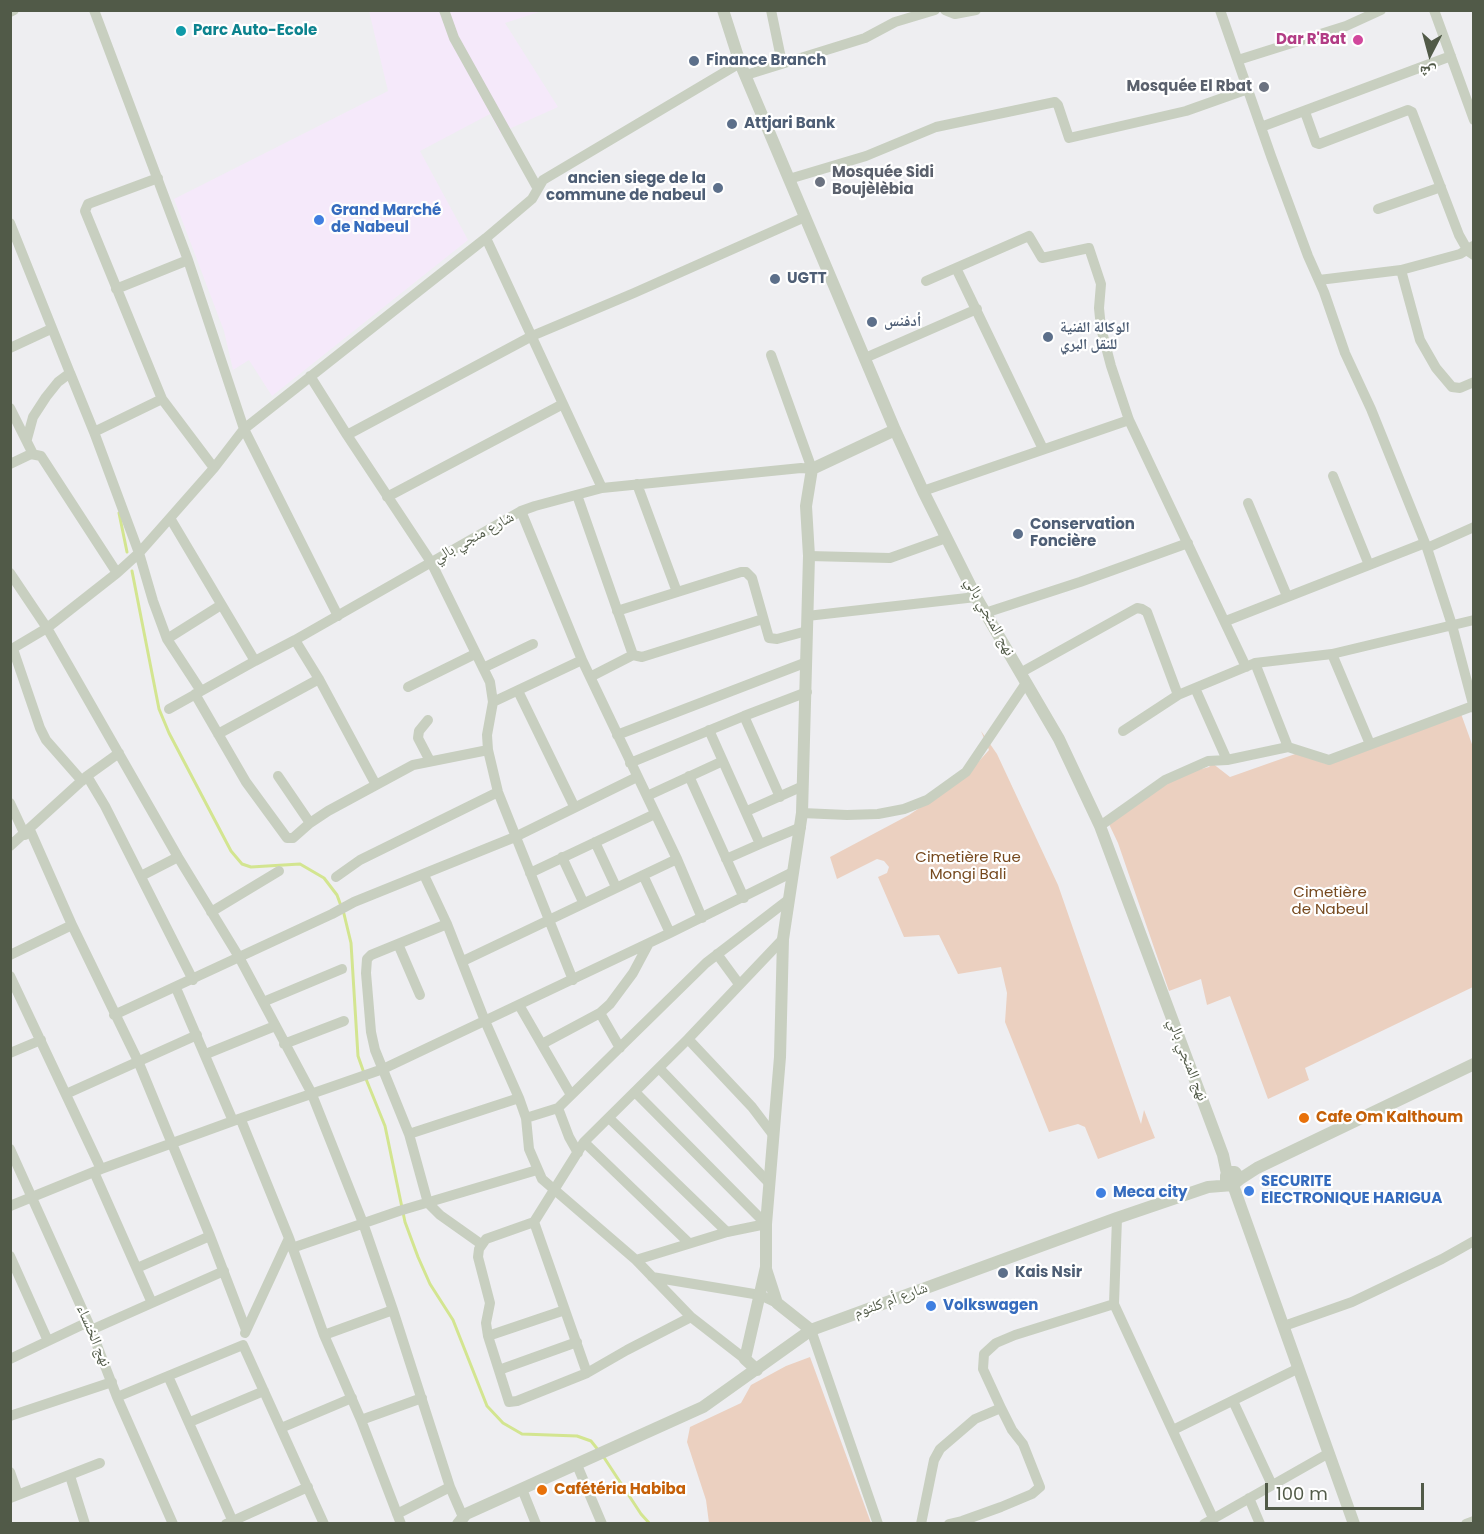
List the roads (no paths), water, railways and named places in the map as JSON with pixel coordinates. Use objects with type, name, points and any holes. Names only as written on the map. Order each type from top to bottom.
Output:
[{"type":"street","points":[[94,10],[188,260],[244,429],[338,616]]},
{"type":"street","points":[[444,10],[454,38],[538,189]]},
{"type":"street","name":"نهج المنجي بالي","points":[[723,10],[740,63],[923,491],[976,597],[1059,740],[1100,826],[1232,1177],[1249,1233],[1354,1524]]},
{"type":"street","points":[[771,10],[782,63]]},
{"type":"street","points":[[746,75],[865,38],[895,22],[935,10]]},
{"type":"street","points":[[945,10],[955,14],[976,10]]},
{"type":"street","points":[[1100,826],[1165,780],[1208,761],[1227,760],[1288,747],[1329,760],[1473,707],[1452,625],[1426,546],[1371,409],[1345,353],[1220,10]]},
{"type":"street","points":[[1238,60],[1346,26],[1381,10]]},
{"type":"street","points":[[1434,10],[1473,120]]},
{"type":"street","points":[[1261,127],[1451,56]]},
{"type":"street","points":[[193,980],[141,876],[85,778],[46,740],[12,650],[46,628],[117,573],[139,553],[170,518],[214,468],[244,429],[486,238],[532,199],[543,180],[740,63]]},
{"type":"street","points":[[789,179],[866,156],[936,127],[1055,102],[1070,138],[1186,111],[1248,89]]},
{"type":"street","points":[[1305,112],[1316,142],[1319,144],[1410,110],[1459,235],[1472,251],[1401,270],[1319,280]]},
{"type":"street","points":[[158,178],[88,204],[85,209],[162,399],[214,468]]},
{"type":"street","points":[[1378,209],[1441,187]]},
{"type":"street","points":[[347,435],[532,336],[634,294],[805,217]]},
{"type":"street","points":[[10,223],[94,432],[139,553],[167,639],[246,782],[287,838],[293,838],[310,823],[413,765],[488,750]]},
{"type":"street","points":[[926,281],[1030,236],[1042,258],[1089,248],[1101,284],[1099,308],[1101,328],[1129,420],[1288,747]]},
{"type":"street","points":[[486,238],[602,488]]},
{"type":"street","points":[[116,289],[188,260]]},
{"type":"street","points":[[956,268],[1043,449]]},
{"type":"street","points":[[1401,270],[1420,340],[1436,368],[1452,387],[1460,388],[1473,382]]},
{"type":"street","points":[[865,358],[977,309]]},
{"type":"street","points":[[10,348],[51,329]]},
{"type":"street","points":[[745,1359],[766,1267],[766,1224],[780,1058],[783,939],[801,827],[807,692],[809,556],[806,506],[812,469],[771,355]]},
{"type":"street","points":[[27,439],[33,417],[45,397],[69,373]]},
{"type":"street","points":[[310,376],[387,498],[431,562],[483,668],[492,691],[493,702],[487,735],[488,750],[498,792],[573,980]]},
{"type":"street","points":[[94,432],[162,399]]},
{"type":"street","points":[[387,498],[563,404]]},
{"type":"street","points":[[10,408],[33,454]]},
{"type":"street","points":[[923,491],[1129,420]]},
{"type":"street","points":[[812,469],[895,430]]},
{"type":"street","points":[[10,464],[33,454],[41,456],[117,573]]},
{"type":"street","name":"شارع منجي بالي","points":[[169,709],[521,511],[602,488],[801,468],[812,469]]},
{"type":"street","points":[[1333,476],[1369,565]]},
{"type":"street","points":[[637,484],[677,592]]},
{"type":"street","points":[[577,495],[633,655]]},
{"type":"street","points":[[1248,503],[1287,596]]},
{"type":"street","points":[[521,511],[582,660],[677,859],[702,918]]},
{"type":"street","points":[[170,518],[255,661]]},
{"type":"street","points":[[1226,621],[1473,527]]},
{"type":"street","points":[[809,556],[890,558],[946,538]]},
{"type":"street","points":[[985,613],[1188,543]]},
{"type":"street","points":[[617,611],[746,572],[752,578],[768,635],[772,639],[807,631]]},
{"type":"street","points":[[10,573],[46,628],[178,857],[239,957],[311,1092],[363,1223],[461,1521]]},
{"type":"street","points":[[807,616],[976,597]]},
{"type":"street","points":[[167,639],[221,604]]},
{"type":"street","points":[[802,813],[878,814],[904,810],[927,800],[966,772],[1023,678],[1137,608],[1147,612],[1178,694]]},
{"type":"street","points":[[590,677],[633,655],[640,657],[764,620]]},
{"type":"street","points":[[1123,731],[1178,694],[1250,665],[1332,654],[1473,620]]},
{"type":"street","points":[[295,640],[319,679],[376,785]]},
{"type":"street","points":[[483,668],[533,644]]},
{"type":"street","points":[[408,687],[475,654]]},
{"type":"street","points":[[1332,654],[1370,744]]},
{"type":"street","points":[[493,702],[582,660]]},
{"type":"street","points":[[617,735],[807,662]]},
{"type":"street","points":[[218,734],[319,679]]},
{"type":"street","points":[[1195,688],[1227,760]]},
{"type":"street","points":[[518,691],[574,806]]},
{"type":"street","points":[[630,763],[807,692]]},
{"type":"street","points":[[744,716],[780,797]]},
{"type":"street","points":[[428,720],[419,730],[418,738],[430,761]]},
{"type":"street","points":[[709,730],[760,844]]},
{"type":"street","points":[[10,846],[85,778],[119,753]]},
{"type":"street","points":[[646,796],[723,761]]},
{"type":"street","points":[[278,776],[310,823]]},
{"type":"street","points":[[689,776],[744,898]]},
{"type":"street","points":[[114,1015],[176,988],[350,904],[515,837],[637,777]]},
{"type":"street","points":[[747,811],[804,786]]},
{"type":"street","points":[[336,878],[360,860],[498,792]]},
{"type":"street","points":[[10,803],[27,832],[138,1061],[246,1330]]},
{"type":"street","points":[[530,873],[656,814]]},
{"type":"street","points":[[726,859],[801,827]]},
{"type":"street","points":[[595,842],[616,887]]},
{"type":"street","points":[[141,876],[178,857]]},
{"type":"street","points":[[562,857],[583,902]]},
{"type":"street","points":[[463,961],[677,859]]},
{"type":"street","points":[[211,912],[279,871]]},
{"type":"street","points":[[10,1206],[98,1170],[311,1092],[379,1070],[573,980],[793,872]]},
{"type":"street","points":[[424,875],[463,961],[485,1021],[519,1098],[526,1118],[529,1149],[542,1179],[636,1260],[691,1317],[757,1370]]},
{"type":"street","points":[[643,875],[670,933]]},
{"type":"street","points":[[526,1118],[558,1108],[717,954],[788,900]]},
{"type":"street","points":[[447,924],[371,955],[366,964],[371,1032],[379,1070],[409,1134],[424,1204],[481,1244]]},
{"type":"street","points":[[10,955],[72,925]]},
{"type":"street","points":[[691,1317],[587,1373],[512,1403],[507,1400],[488,1336],[486,1323],[490,1303],[478,1257],[481,1244],[486,1239],[534,1222],[584,1142],[688,1039],[783,939]]},
{"type":"street","points":[[542,1044],[600,1013],[610,1004],[633,973],[649,943]]},
{"type":"street","points":[[399,944],[420,995]]},
{"type":"street","points":[[717,954],[739,984]]},
{"type":"street","points":[[263,1002],[342,969]]},
{"type":"street","points":[[10,976],[66,1094],[152,1303]]},
{"type":"street","points":[[176,988],[237,1120],[290,1243],[324,1335],[361,1420],[399,1519],[450,1487]]},
{"type":"street","points":[[519,1005],[571,1095]]},
{"type":"street","points":[[600,1013],[620,1048]]},
{"type":"street","points":[[284,1044],[344,1020]]},
{"type":"street","points":[[206,1054],[275,1026]]},
{"type":"street","points":[[66,1094],[197,1035]]},
{"type":"street","points":[[688,1039],[752,1107],[774,1136]]},
{"type":"street","points":[[10,1053],[41,1040]]},
{"type":"street","name":"شارع أم كلثوم","points":[[461,1521],[522,1489],[703,1407],[811,1330],[1257,1168],[1473,1064]]},
{"type":"street","points":[[659,1068],[770,1184]]},
{"type":"street","points":[[635,1092],[766,1224]]},
{"type":"street","points":[[409,1134],[519,1098]]},
{"type":"street","points":[[558,1108],[578,1153]]},
{"type":"street","points":[[609,1118],[727,1232]]},
{"type":"street","points":[[584,1142],[689,1243]]},
{"type":"street","name":"نهج الخنساء","points":[[10,1149],[90,1326],[117,1396],[173,1524]]},
{"type":"street","points":[[324,1524],[243,1345],[246,1330],[290,1243],[537,1170]]},
{"type":"street","points":[[1117,1218],[1114,1304],[1173,1430],[1209,1521],[1329,1453]]},
{"type":"street","points":[[534,1222],[587,1373]]},
{"type":"street","points":[[636,1260],[727,1232],[766,1224]]},
{"type":"street","points":[[137,1268],[210,1236]]},
{"type":"street","points":[[1284,1326],[1345,1305],[1442,1259],[1473,1241]]},
{"type":"street","points":[[10,1256],[48,1341]]},
{"type":"street","points":[[766,1267],[777,1303]]},
{"type":"street","points":[[10,1359],[48,1341],[152,1303],[224,1271]]},
{"type":"street","points":[[651,1276],[760,1295],[777,1303],[811,1330],[878,1524]]},
{"type":"street","points":[[949,1524],[1001,1507],[1032,1494],[1040,1487],[1023,1444],[1012,1430],[983,1369],[984,1354],[996,1343],[1015,1335],[1114,1304]]},
{"type":"street","points":[[324,1335],[393,1310]]},
{"type":"street","points":[[488,1336],[565,1310]]},
{"type":"street","points":[[499,1370],[577,1342]]},
{"type":"street","points":[[117,1396],[243,1345]]},
{"type":"street","points":[[1173,1430],[1299,1368]]},
{"type":"street","points":[[168,1376],[190,1422],[231,1523],[308,1487]]},
{"type":"street","points":[[10,1416],[112,1382]]},
{"type":"street","points":[[190,1422],[264,1391]]},
{"type":"street","points":[[281,1428],[352,1398]]},
{"type":"street","points":[[361,1420],[422,1398]]},
{"type":"street","points":[[1233,1401],[1272,1485]]},
{"type":"street","points":[[921,1524],[934,1460],[940,1449],[975,1419],[1001,1408]]},
{"type":"street","points":[[10,1472],[14,1497],[100,1463]]},
{"type":"street","points":[[577,1465],[602,1524]]},
{"type":"street","points":[[70,1476],[86,1524]]},
{"type":"street","points":[[522,1489],[536,1524]]},
{"type":"street","points":[[1249,1498],[1260,1524]]},
{"type":"street","points":[[1466,1524],[1473,1521]]},
{"type":"waterway","points":[[119,513],[127,552]]},
{"type":"waterway","points":[[132,571],[159,709],[169,733],[231,851],[242,864],[251,867],[300,864],[324,878],[337,895],[351,943],[358,1056],[364,1073]]},
{"type":"waterway","points":[[366,1079],[385,1126],[405,1222],[430,1284],[453,1320],[487,1406],[503,1423],[522,1434],[577,1436],[591,1441],[599,1451]]},
{"type":"waterway","points":[[603,1456],[650,1524]]},
{"type":"place","name":"Parc Auto-Ecole","points":[[181,31]]},
{"type":"place","name":"Dar R'Bat","points":[[1358,40]]},
{"type":"place","name":"Finance Branch","points":[[694,61]]},
{"type":"place","name":"Mosquée El Rbat","points":[[1264,87]]},
{"type":"place","name":"Attjari Bank","points":[[732,124]]},
{"type":"place","name":"Mosquée Sidi Boujèlèbia","points":[[820,182]]},
{"type":"place","name":"ancien siege de la commune de nabeul","points":[[718,188]]},
{"type":"place","name":"Grand Marché de Nabeul","points":[[319,220]]},
{"type":"place","name":"UGTT","points":[[775,279]]},
{"type":"place","name":"أدفنس","points":[[872,322]]},
{"type":"place","name":"الوكالة الفنية للنقل البري","points":[[1048,337]]},
{"type":"place","name":"Conservation Foncière","points":[[1018,534]]},
{"type":"place","name":"Cafe Om Kalthoum","points":[[1304,1118]]},
{"type":"place","name":"SECURITE ElECTRONIQUE HARIGUA","points":[[1249,1191]]},
{"type":"place","name":"Meca city","points":[[1101,1193]]},
{"type":"place","name":"Kais Nsir","points":[[1003,1273]]},
{"type":"place","name":"Volkswagen","points":[[931,1306]]},
{"type":"place","name":"Cafétéria Habiba","points":[[542,1490]]},
{"type":"park label","name":"Cimetière Rue Mongi Bali","points":[[968,866]]},
{"type":"park label","name":"Cimetière de Nabeul","points":[[1330,902]]}]
